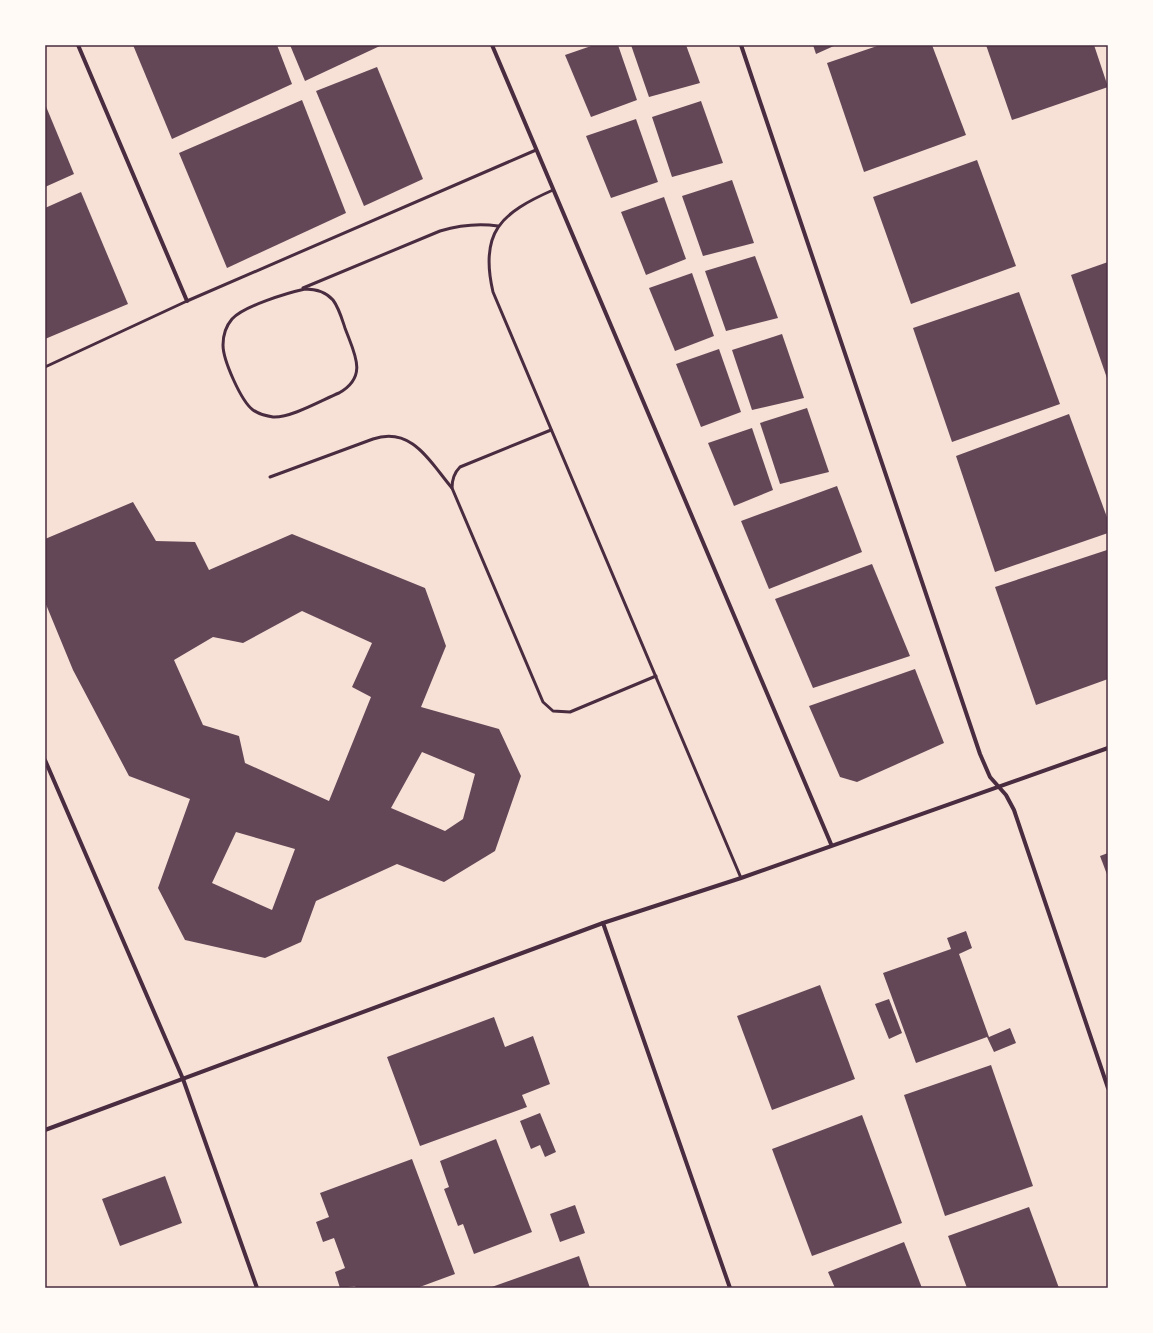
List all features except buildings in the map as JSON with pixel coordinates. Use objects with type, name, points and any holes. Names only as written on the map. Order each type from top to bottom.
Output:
[{"type":"street","points":[[78,45],[187,301]]},
{"type":"street","points":[[492,45],[831,844]]},
{"type":"street","points":[[741,45],[980,754],[990,777],[1006,794],[1014,810],[1108,1088]]},
{"type":"street","points":[[45,1130],[603,923],[741,878],[831,844],[1108,748]]},
{"type":"street","points":[[45,760],[183,1079],[257,1288]]},
{"type":"street","points":[[603,923],[730,1288]]},
{"type":"lane","points":[[45,367],[187,301],[536,150]]},
{"type":"lane","points":[[553,190],[527,201],[511,212],[498,226],[490,247],[488,270],[493,292],[741,878]]},
{"type":"lane","points":[[295,291],[305,289],[315,290],[325,293],[333,300],[338,309],[358,363],[357,373],[353,382],[347,389],[339,393],[287,415],[275,417],[263,415],[254,411],[242,395],[225,356],[223,336],[229,323],[240,313],[440,231],[457,226],[474,224],[498,226]]},
{"type":"lane","points":[[452,488],[453,476],[460,467],[551,430]]},
{"type":"lane","points":[[270,478],[377,438],[398,436],[416,446],[452,488],[543,702],[553,711],[574,712],[656,676]]}]
